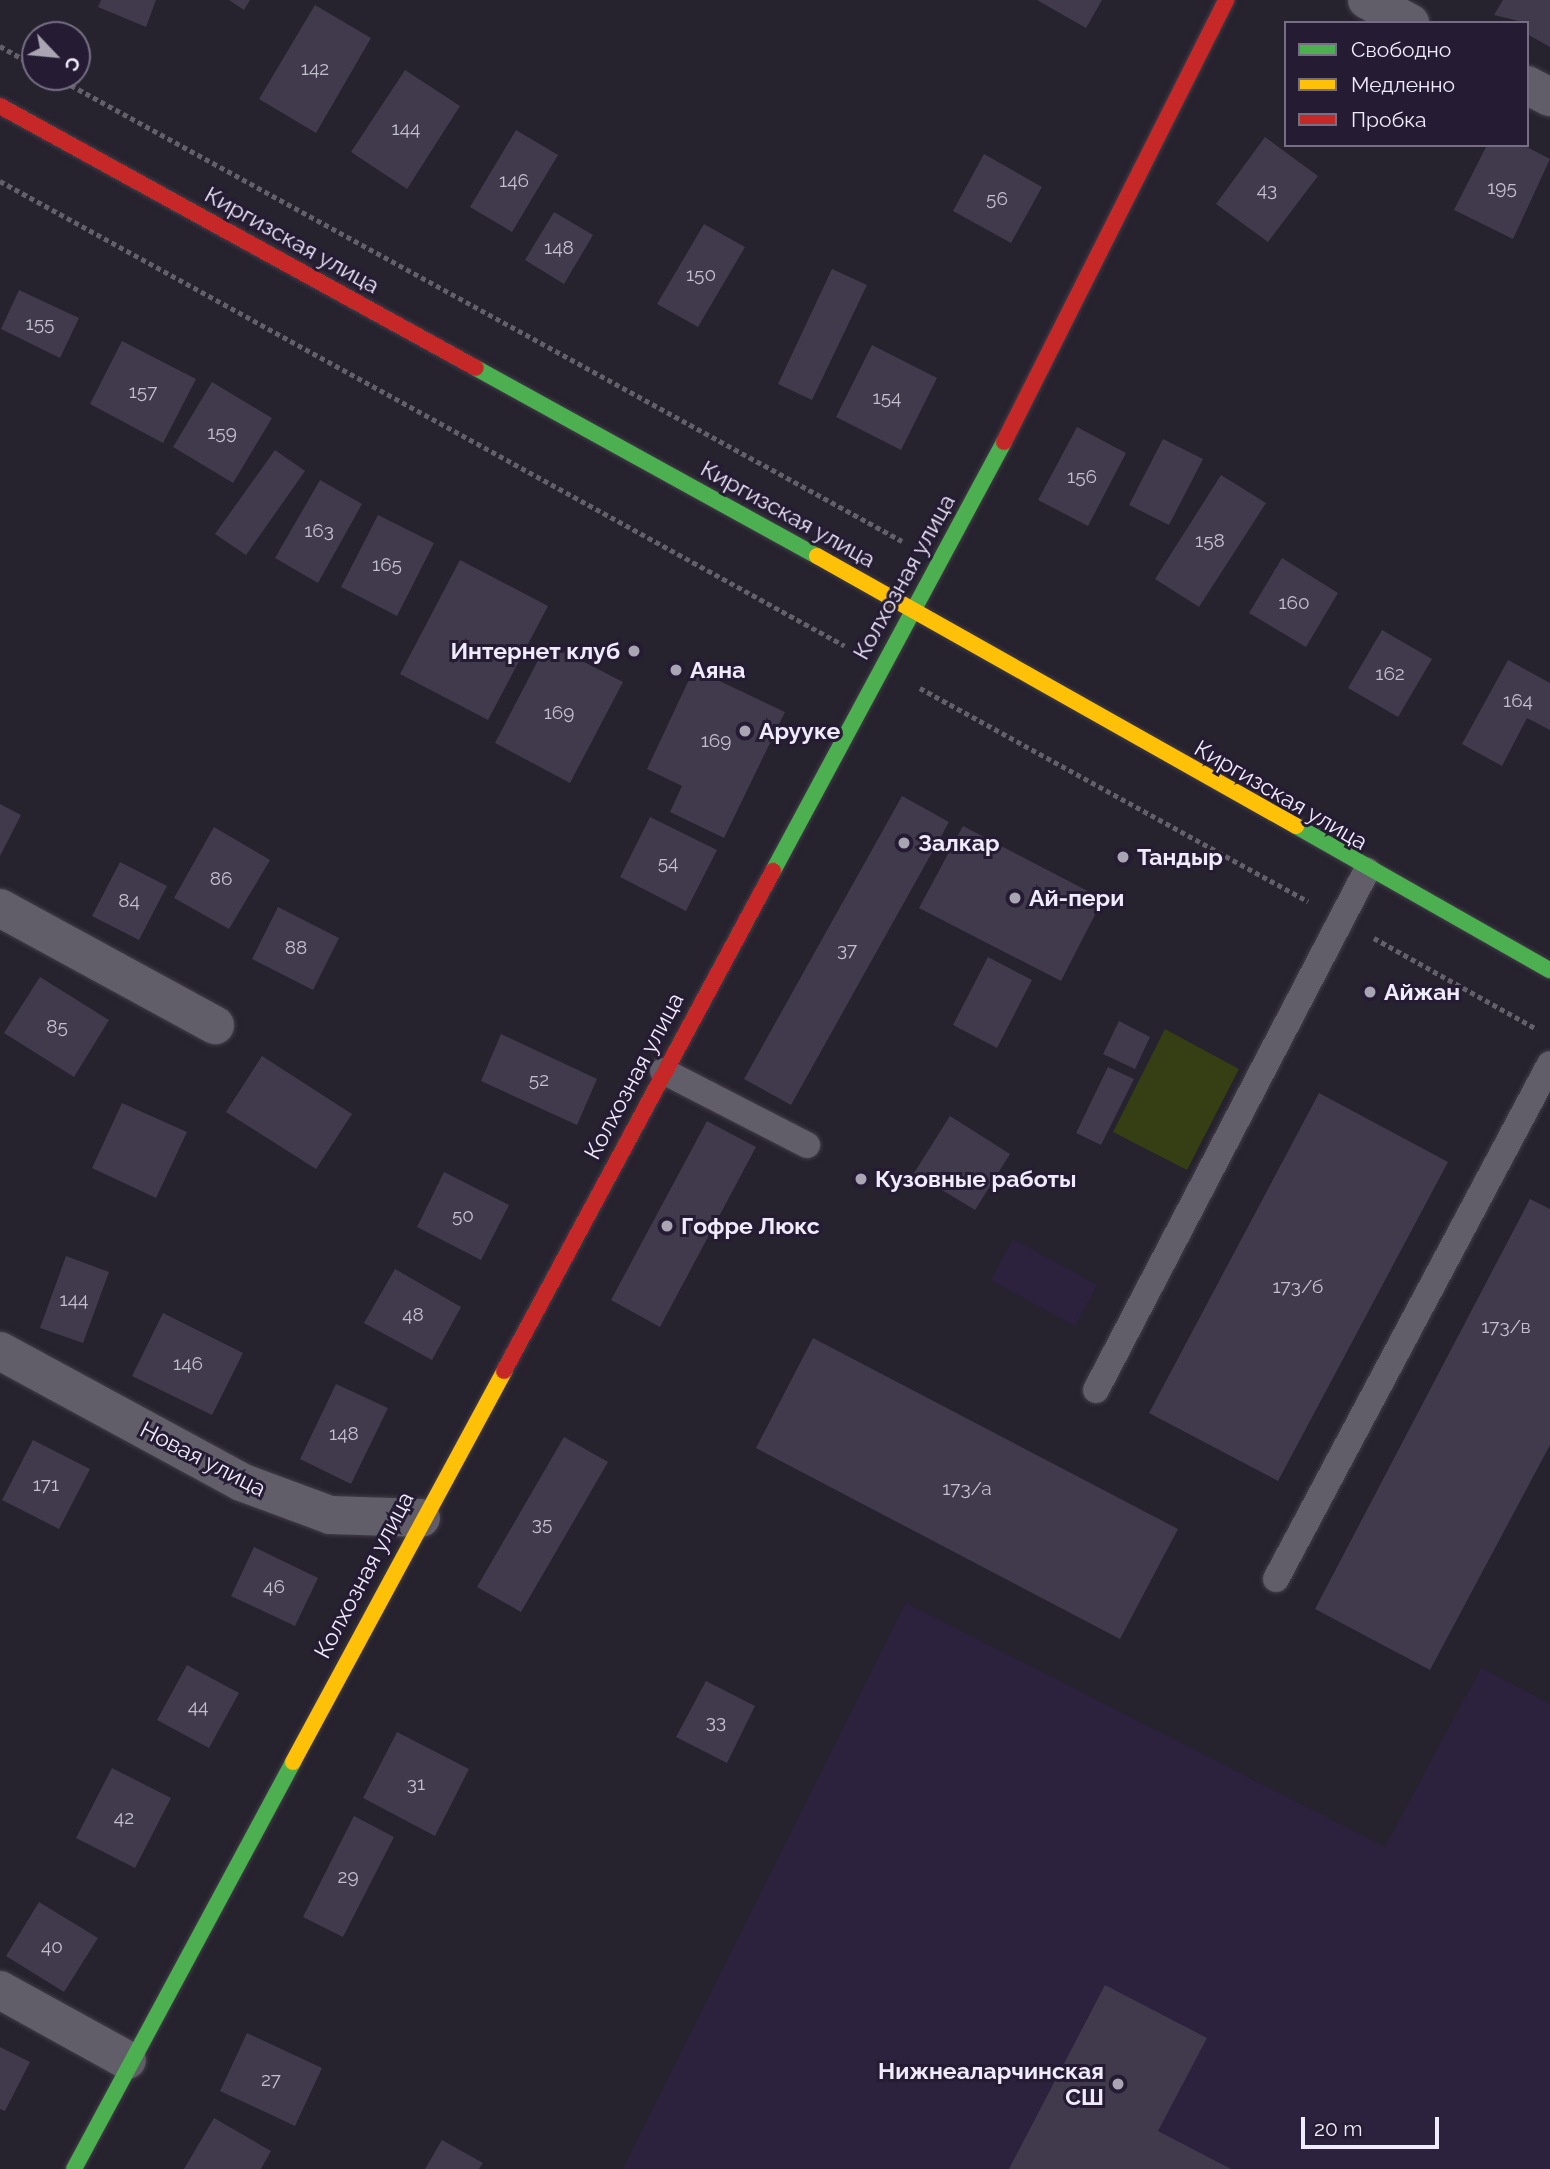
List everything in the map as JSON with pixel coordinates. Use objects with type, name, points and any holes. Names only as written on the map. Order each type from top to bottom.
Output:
[{"type":"street","name":"Колхозная улица","points":[[74,2169],[127,2060],[914,609],[1226,0]]},
{"type":"street","points":[[1367,0],[1406,21]]},
{"type":"street","points":[[1529,86],[1550,97]]},
{"type":"street","name":"Киргизская улица","points":[[0,106],[914,609],[1367,870],[1550,970]]},
{"type":"street","points":[[0,908],[215,1025]]},
{"type":"street","name":"Новая улица","points":[[0,1351],[241,1482],[330,1515],[421,1518]]},
{"type":"street","points":[[0,1990],[127,2060]]},
{"type":"lane","points":[[1096,1390],[1367,870]]},
{"type":"lane","points":[[1276,1579],[1550,1065]]},
{"type":"lane","points":[[663,1070],[807,1145]]},
{"type":"path","points":[[0,46],[21,57]]},
{"type":"path","points":[[82,91],[939,561]]},
{"type":"path","points":[[0,181],[1550,1036]]},
{"type":"shaded area","points":[[1013,1239],[1097,1285],[1075,1326],[991,1280]]},
{"type":"shaded area","points":[[906,1603],[1385,1847],[1481,1668],[1550,1704],[1550,2169],[623,2169]]},
{"type":"green space","points":[[1165,1029],[1239,1069],[1187,1170],[1113,1132]]},
{"type":"building","points":[[101,0],[156,0],[146,27],[98,7]]},
{"type":"building","points":[[229,0],[250,0],[244,10]]},
{"type":"building","points":[[1037,0],[1102,0],[1086,28]]},
{"type":"building","points":[[1503,0],[1550,0],[1550,47],[1529,35],[1529,21],[1494,15]]},
{"type":"building","points":[[315,5],[371,38],[316,133],[259,99]]},
{"type":"building","points":[[405,70],[460,106],[407,189],[351,152]]},
{"type":"building","points":[[516,130],[558,155],[512,232],[470,207]]},
{"type":"building","points":[[1265,137],[1318,176],[1268,242],[1216,204]]},
{"type":"building","points":[[1486,147],[1527,147],[1550,159],[1513,239],[1454,210]]},
{"type":"building","points":[[984,154],[1042,187],[1011,243],[953,211]]},
{"type":"building","points":[[554,212],[593,235],[564,284],[525,260]]},
{"type":"building","points":[[704,224],[745,247],[698,327],[657,304]]},
{"type":"building","points":[[832,269],[867,285],[812,400],[778,384]]},
{"type":"building","points":[[19,290],[79,318],[60,358],[1,329]]},
{"type":"building","points":[[122,341],[196,379],[163,443],[90,404]]},
{"type":"building","points":[[872,345],[937,378],[901,450],[836,417]]},
{"type":"building","points":[[212,382],[272,418],[233,483],[173,447]]},
{"type":"building","points":[[1077,427],[1126,453],[1088,526],[1038,500]]},
{"type":"building","points":[[1163,439],[1203,459],[1169,525],[1129,505]]},
{"type":"building","points":[[275,450],[305,471],[246,555],[215,534]]},
{"type":"building","points":[[1221,475],[1266,503],[1199,607],[1155,579]]},
{"type":"building","points":[[320,480],[362,504],[318,583],[275,558]]},
{"type":"building","points":[[378,515],[434,543],[397,616],[341,587]]},
{"type":"building","points":[[1282,558],[1338,593],[1306,647],[1249,613]]},
{"type":"building","points":[[460,560],[548,606],[488,720],[400,674]]},
{"type":"building","points":[[1382,630],[1432,659],[1398,717],[1348,688]]},
{"type":"building","points":[[547,643],[623,682],[570,783],[495,743]]},
{"type":"building","points":[[1508,660],[1550,683],[1550,730],[1527,718],[1502,766],[1462,744]]},
{"type":"building","points":[[694,669],[785,712],[724,838],[670,812],[682,786],[647,769]]},
{"type":"building","points":[[902,796],[949,822],[791,1105],[744,1079]]},
{"type":"building","points":[[0,804],[21,815],[0,856]]},
{"type":"building","points":[[650,817],[717,850],[686,911],[620,877]]},
{"type":"building","points":[[963,826],[1103,899],[1061,981],[919,908]]},
{"type":"building","points":[[214,827],[270,860],[229,929],[174,898]]},
{"type":"building","points":[[120,862],[167,886],[139,940],[92,916]]},
{"type":"building","points":[[278,907],[339,938],[313,990],[252,959]]},
{"type":"building","points":[[988,957],[1032,980],[997,1048],[953,1025]]},
{"type":"building","points":[[40,977],[109,1020],[74,1077],[4,1033]]},
{"type":"building","points":[[1119,1021],[1150,1037],[1135,1069],[1103,1054]]},
{"type":"building","points":[[501,1034],[597,1079],[577,1125],[481,1081]]},
{"type":"building","points":[[262,1056],[352,1114],[316,1169],[226,1112]]},
{"type":"building","points":[[1108,1067],[1134,1079],[1101,1145],[1076,1133]]},
{"type":"building","points":[[1319,1093],[1448,1162],[1278,1481],[1149,1413]]},
{"type":"building","points":[[122,1103],[187,1132],[156,1198],[92,1168]]},
{"type":"building","points":[[950,1116],[1010,1154],[975,1210],[914,1173]]},
{"type":"building","points":[[707,1121],[756,1147],[660,1327],[611,1300]]},
{"type":"building","points":[[444,1172],[509,1205],[481,1260],[417,1227]]},
{"type":"building","points":[[1530,1199],[1550,1209],[1550,1445],[1430,1670],[1315,1609]]},
{"type":"building","points":[[66,1256],[109,1272],[83,1343],[40,1328]]},
{"type":"building","points":[[395,1269],[461,1307],[432,1360],[364,1323]]},
{"type":"building","points":[[163,1313],[243,1353],[212,1415],[132,1376]]},
{"type":"building","points":[[813,1338],[1178,1529],[1120,1639],[756,1448]]},
{"type":"building","points":[[336,1384],[388,1408],[351,1484],[300,1459]]},
{"type":"building","points":[[564,1437],[608,1462],[521,1612],[477,1587]]},
{"type":"building","points":[[33,1440],[90,1469],[59,1529],[2,1500]]},
{"type":"building","points":[[254,1547],[318,1578],[295,1626],[231,1596]]},
{"type":"building","points":[[187,1665],[239,1693],[209,1748],[157,1720]]},
{"type":"building","points":[[706,1681],[755,1706],[727,1763],[676,1737]]},
{"type":"building","points":[[397,1732],[469,1769],[435,1836],[363,1798]]},
{"type":"building","points":[[112,1768],[171,1798],[135,1868],[76,1838]]},
{"type":"building","points":[[354,1816],[394,1837],[343,1937],[303,1917]]},
{"type":"building","points":[[39,1902],[98,1938],[64,1992],[6,1956]]},
{"type":"building","name":"Нижнеаларчинская СШ","points":[[1105,1985],[1207,2038],[1158,2131],[1231,2169],[1009,2169]]},
{"type":"building","points":[[247,2033],[322,2068],[295,2126],[220,2091]]},
{"type":"building","points":[[0,2047],[30,2062],[5,2111],[0,2109]]},
{"type":"building","points":[[214,2118],[271,2151],[261,2169],[184,2169]]},
{"type":"building","points":[[442,2140],[483,2163],[479,2169],[425,2169]]},
{"type":"traffic: fast","points":[[476,368],[817,556]]},
{"type":"traffic: fast","points":[[773,871],[1004,442]]},
{"type":"traffic: fast","points":[[1296,826],[1550,970]]},
{"type":"traffic: fast","points":[[74,2169],[293,1762]]},
{"type":"traffic: slow","points":[[817,556],[1296,826]]},
{"type":"traffic: slow","points":[[293,1762],[504,1371]]},
{"type":"traffic: jam","points":[[1004,442],[1226,0]]},
{"type":"traffic: jam","points":[[0,106],[476,368]]},
{"type":"traffic: jam","points":[[504,1371],[773,871]]},
{"type":"place","name":"Интернет клуб","points":[[634,651]]},
{"type":"place","name":"Аяна","points":[[676,670]]},
{"type":"place","name":"Арууке","points":[[745,731]]},
{"type":"place","name":"Залкар","points":[[904,843]]},
{"type":"place","name":"Тандыр","points":[[1123,857]]},
{"type":"place","name":"Ай-пери","points":[[1015,898]]},
{"type":"place","name":"Айжан","points":[[1370,992]]},
{"type":"place","name":"Кузовные работы","points":[[861,1179]]},
{"type":"place","name":"Гофре Люкс","points":[[667,1226]]},
{"type":"place","name":"Нижнеаларчинская СШ","points":[[1118,2084]]}]
